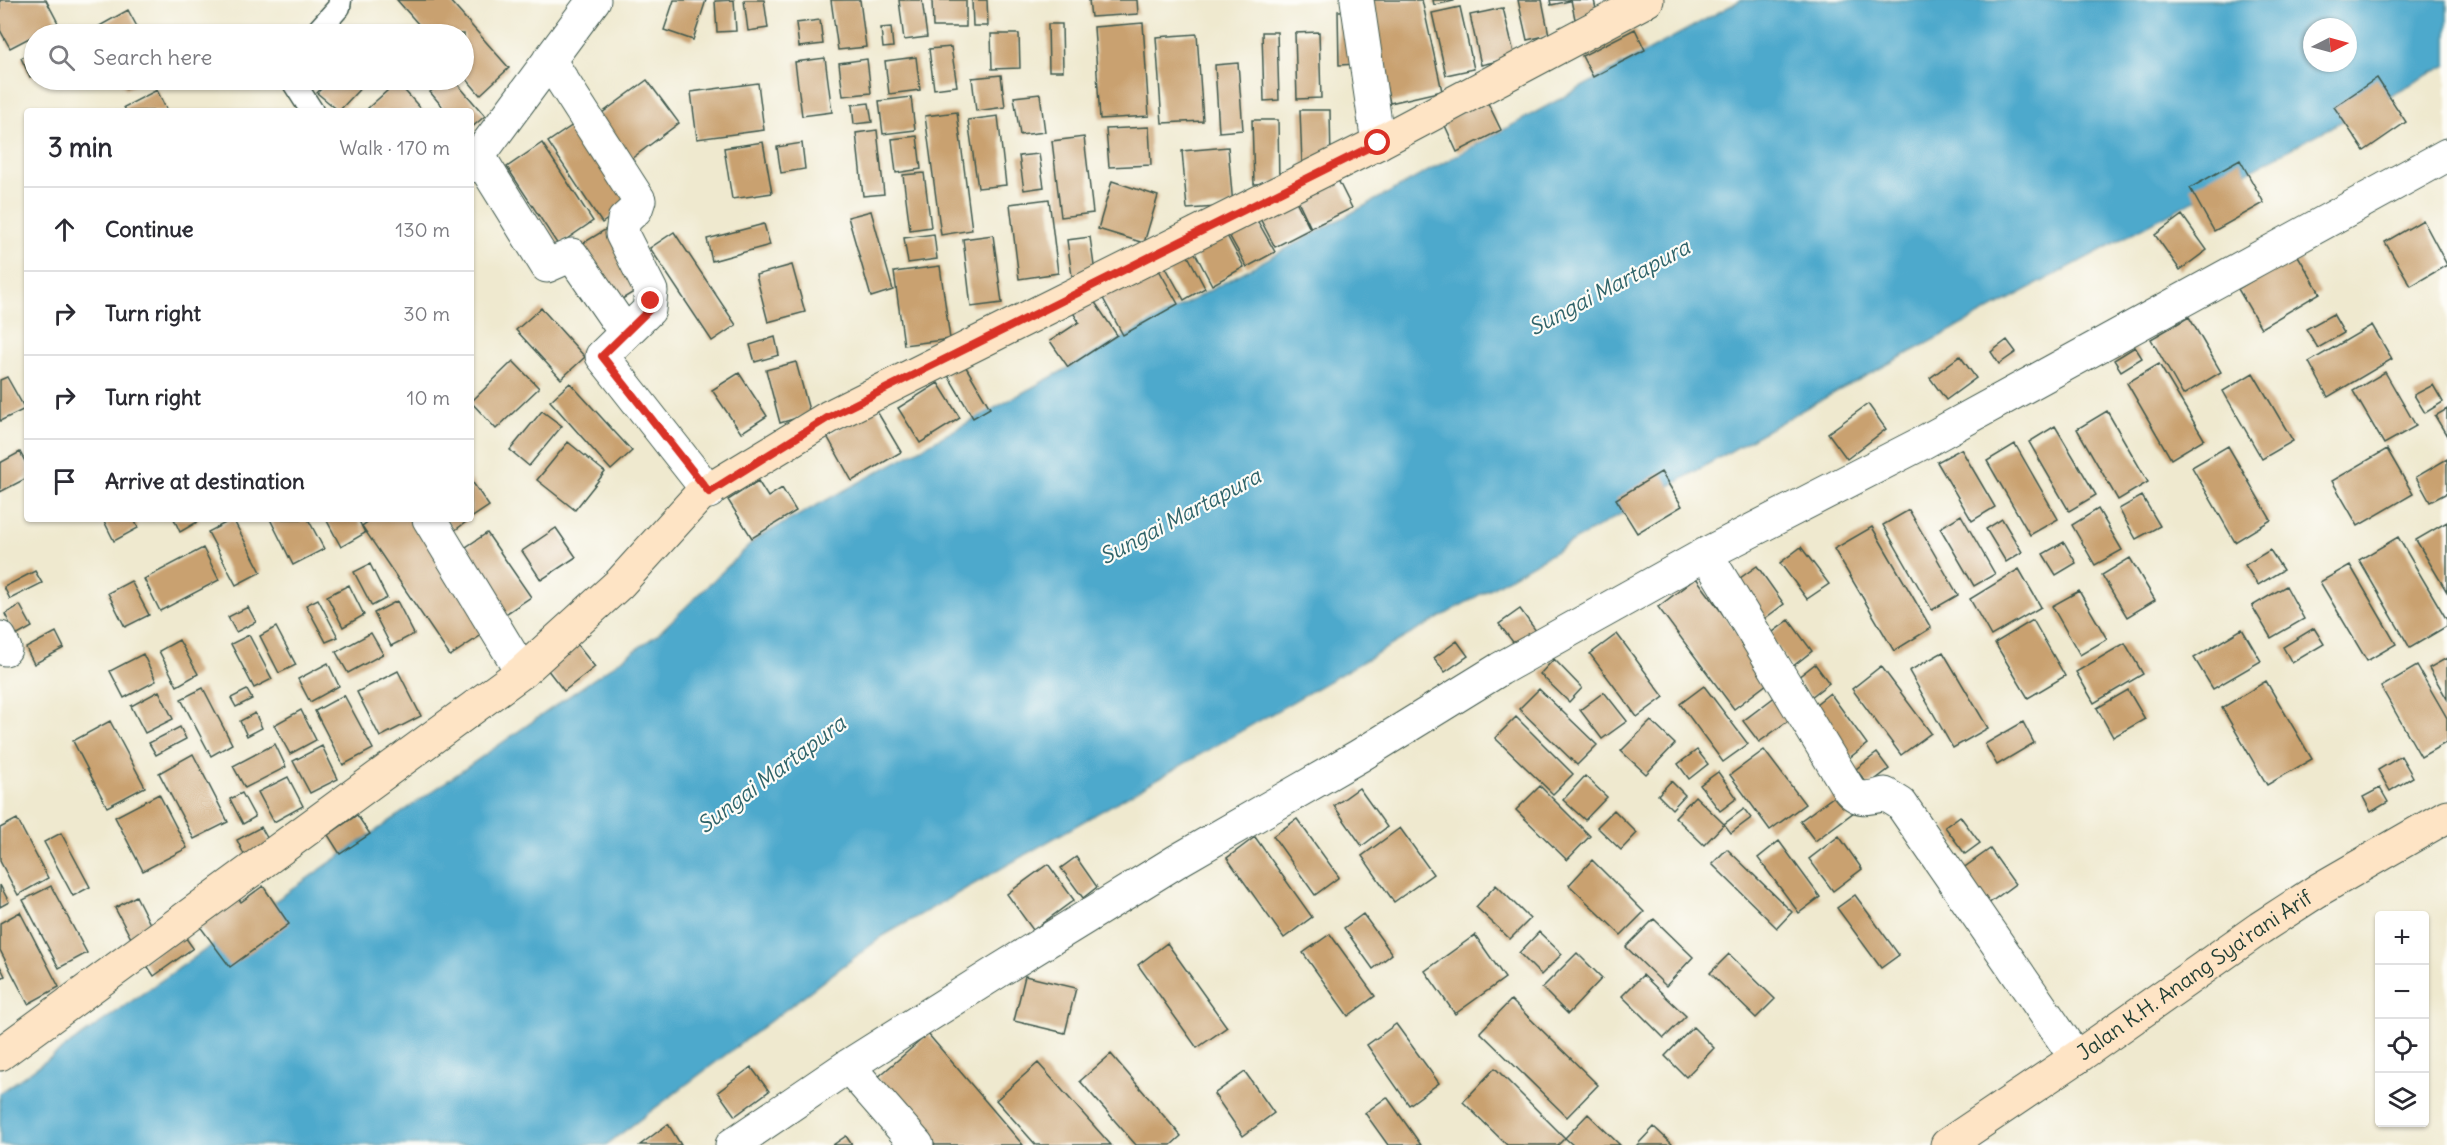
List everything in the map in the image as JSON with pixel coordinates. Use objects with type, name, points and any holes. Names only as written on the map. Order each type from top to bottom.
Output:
[{"type":"street","points":[[594,0],[474,160],[547,266],[572,255],[625,332]]},
{"type":"street","points":[[1357,0],[1378,143]]},
{"type":"street","points":[[1,1052],[522,672],[620,583],[704,494],[829,417],[1378,143],[1647,0]]},
{"type":"street","points":[[549,60],[639,200],[636,210],[624,220],[622,234],[651,291],[649,310],[602,356],[704,494]]},
{"type":"street","points":[[732,1145],[848,1066],[1177,861],[1359,756],[1500,669],[1707,554],[1922,443],[2447,155]]},
{"type":"street","points":[[431,522],[522,672]]},
{"type":"street","points":[[1707,554],[1852,794],[1865,799],[1885,794],[1901,804],[2076,1058]]},
{"type":"street","name":"Jalan K.H. Anang Sya'rani Arif","points":[[1947,1145],[2076,1058],[2260,928],[2447,816]]},
{"type":"street","points":[[848,1066],[917,1145]]},
{"type":"lane","points":[[324,24],[339,7],[340,0]]},
{"type":"lane","points":[[298,90],[310,108]]},
{"type":"water","name":"Sungai Martapura","points":[[1741,0],[2447,0],[2447,65],[1806,408],[883,936],[606,1145],[0,1145],[0,1093],[658,634],[757,538]]},
{"type":"building","points":[[0,0],[46,0],[58,23],[24,24],[24,41],[10,48],[0,30]]},
{"type":"building","points":[[397,0],[449,0],[470,24],[418,24]]},
{"type":"building","points":[[674,0],[706,0],[693,40],[664,30]]},
{"type":"building","points":[[734,0],[736,31],[717,32],[715,1]]},
{"type":"building","points":[[744,0],[764,0],[768,28],[748,31]]},
{"type":"building","points":[[831,0],[860,0],[866,47],[838,50]]},
{"type":"building","points":[[899,0],[922,0],[927,37],[904,40]]},
{"type":"building","points":[[932,0],[966,0],[966,27],[933,27]]},
{"type":"building","points":[[972,0],[987,0],[988,26],[973,26]]},
{"type":"building","points":[[1089,0],[1137,0],[1138,14],[1091,17]]},
{"type":"building","points":[[1367,0],[1422,0],[1442,91],[1390,103]]},
{"type":"building","points":[[1433,0],[1454,0],[1454,1],[1434,5]]},
{"type":"building","points":[[1518,0],[1542,0],[1549,35],[1527,40]]},
{"type":"building","points":[[1550,0],[1570,0],[1570,1],[1551,5]]},
{"type":"building","points":[[1571,0],[1594,0],[1597,14],[1575,19]]},
{"type":"building","points":[[1460,7],[1474,69],[1446,75],[1432,13]]},
{"type":"building","points":[[1503,8],[1515,57],[1481,65],[1470,15]]},
{"type":"building","points":[[128,10],[136,24],[103,24]]},
{"type":"building","points":[[1338,11],[1355,11],[1357,64],[1339,65]]},
{"type":"building","points":[[820,20],[823,44],[799,47],[796,23]]},
{"type":"building","points":[[1143,23],[1149,116],[1100,119],[1094,27]]},
{"type":"building","points":[[1048,24],[1062,24],[1063,71],[1049,71]]},
{"type":"building","points":[[891,27],[893,47],[883,48],[881,28]]},
{"type":"building","points":[[474,28],[509,68],[480,95],[474,88]]},
{"type":"building","points":[[1635,29],[1645,50],[1593,77],[1582,56]]},
{"type":"building","points":[[1262,32],[1277,32],[1279,100],[1264,101]]},
{"type":"building","points":[[1319,32],[1321,98],[1297,99],[1295,33]]},
{"type":"building","points":[[991,34],[1019,34],[1020,68],[992,69]]},
{"type":"building","points":[[1197,34],[1203,121],[1162,123],[1156,37]]},
{"type":"building","points":[[951,47],[957,86],[934,89],[929,49]]},
{"type":"building","points":[[916,57],[920,90],[889,94],[885,61]]},
{"type":"building","points":[[825,58],[832,112],[802,116],[795,62]]},
{"type":"building","points":[[867,59],[871,93],[843,96],[839,63]]},
{"type":"building","points":[[1238,63],[1243,130],[1219,132],[1215,65]]},
{"type":"building","points":[[1001,75],[1005,107],[976,111],[972,78]]},
{"type":"building","points":[[2377,78],[2406,122],[2364,151],[2334,107]]},
{"type":"building","points":[[647,80],[679,123],[627,162],[594,119]]},
{"type":"building","points":[[758,83],[764,130],[697,139],[691,92]]},
{"type":"building","points":[[157,90],[166,108],[124,108]]},
{"type":"building","points":[[320,90],[359,90],[342,108],[335,108],[317,93]]},
{"type":"building","points":[[388,90],[404,90],[420,108],[368,108]]},
{"type":"building","points":[[432,90],[463,90],[485,116],[474,125],[474,108],[443,108],[430,92]]},
{"type":"building","points":[[1040,94],[1045,132],[1020,135],[1014,97]]},
{"type":"building","points":[[911,97],[915,130],[883,134],[879,101]]},
{"type":"building","points":[[1486,99],[1501,130],[1457,152],[1443,121]]},
{"type":"building","points":[[869,103],[872,122],[854,124],[852,105]]},
{"type":"building","points":[[1300,110],[1330,110],[1331,163],[1302,164]]},
{"type":"building","points":[[957,112],[972,230],[941,235],[925,116]]},
{"type":"building","points":[[998,116],[1006,185],[978,188],[968,120]]},
{"type":"building","points":[[1252,120],[1278,120],[1279,183],[1254,184]]},
{"type":"building","points":[[576,123],[629,204],[602,223],[548,142]]},
{"type":"building","points":[[1149,127],[1151,165],[1109,167],[1106,129]]},
{"type":"building","points":[[877,130],[884,194],[863,196],[856,133]]},
{"type":"building","points":[[917,136],[921,169],[896,173],[892,139]]},
{"type":"building","points":[[1084,137],[1093,213],[1061,217],[1052,141]]},
{"type":"building","points":[[763,142],[772,193],[732,199],[724,148]]},
{"type":"building","points":[[542,143],[593,221],[558,245],[507,167]]},
{"type":"building","points":[[802,143],[805,169],[781,173],[777,147]]},
{"type":"building","points":[[1228,147],[1233,206],[1187,209],[1182,151]]},
{"type":"building","points":[[1039,154],[1044,187],[1024,190],[1019,156]]},
{"type":"building","points":[[2240,160],[2264,203],[2214,231],[2190,188]]},
{"type":"building","points":[[1334,172],[1352,208],[1311,228],[1294,192]]},
{"type":"building","points":[[924,173],[931,227],[910,230],[903,175]]},
{"type":"building","points":[[1112,181],[1158,196],[1144,243],[1098,229]]},
{"type":"building","points":[[1292,193],[1310,229],[1275,247],[1256,211]]},
{"type":"building","points":[[1049,199],[1058,273],[1019,279],[1010,204]]},
{"type":"building","points":[[871,211],[893,290],[871,297],[848,217]]},
{"type":"building","points":[[1252,211],[1275,252],[1247,267],[1224,226]]},
{"type":"building","points":[[2182,215],[2207,250],[2180,270],[2155,235]]},
{"type":"building","points":[[2423,220],[2447,265],[2411,286],[2385,242]]},
{"type":"building","points":[[764,224],[770,245],[712,261],[707,239]]},
{"type":"building","points":[[608,228],[642,287],[614,304],[580,245]]},
{"type":"building","points":[[674,232],[736,325],[712,341],[650,248]]},
{"type":"building","points":[[1225,232],[1244,267],[1212,285],[1193,249]]},
{"type":"building","points":[[934,234],[937,259],[908,263],[904,238]]},
{"type":"building","points":[[993,235],[1002,303],[971,307],[963,239]]},
{"type":"building","points":[[1090,237],[1095,273],[1072,276],[1067,240]]},
{"type":"building","points":[[1187,254],[1205,288],[1184,300],[1165,266]]},
{"type":"building","points":[[2297,254],[2320,293],[2261,328],[2238,289]]},
{"type":"building","points":[[1154,261],[1178,304],[1123,335],[1099,291]]},
{"type":"building","points":[[792,265],[805,312],[768,322],[756,275]]},
{"type":"building","points":[[940,266],[950,339],[904,345],[894,272]]},
{"type":"building","points":[[1092,298],[1117,335],[1068,367],[1050,341],[1079,322],[1072,311]]},
{"type":"building","points":[[541,308],[585,357],[561,379],[516,330]]},
{"type":"building","points":[[2333,314],[2344,333],[2318,348],[2306,329]]},
{"type":"building","points":[[2189,317],[2221,372],[2183,395],[2151,339]]},
{"type":"building","points":[[2372,325],[2392,359],[2328,397],[2309,362]]},
{"type":"building","points":[[775,337],[779,355],[755,362],[750,345]]},
{"type":"building","points":[[2007,340],[2016,352],[1999,364],[1991,352]]},
{"type":"building","points":[[2135,347],[2142,358],[2121,371],[2114,360]]},
{"type":"building","points":[[1960,356],[1976,378],[1946,400],[1930,378]]},
{"type":"building","points":[[513,361],[539,388],[496,429],[474,405],[474,399]]},
{"type":"building","points":[[796,362],[810,414],[780,423],[766,370]]},
{"type":"building","points":[[963,362],[990,408],[973,418],[946,372]]},
{"type":"building","points":[[2159,364],[2204,439],[2171,459],[2127,383]]},
{"type":"building","points":[[2385,372],[2416,426],[2384,444],[2353,391]]},
{"type":"building","points":[[739,373],[767,416],[741,433],[712,390]]},
{"type":"building","points":[[2253,373],[2293,441],[2262,459],[2223,391]]},
{"type":"building","points":[[7,377],[24,409],[0,421],[0,380]]},
{"type":"building","points":[[570,383],[632,451],[611,470],[550,401]]},
{"type":"building","points":[[938,383],[960,418],[920,443],[898,408]]},
{"type":"building","points":[[2433,385],[2443,402],[2425,413],[2414,395]]},
{"type":"building","points":[[1868,404],[1886,429],[1847,459],[1828,433]]},
{"type":"building","points":[[875,408],[901,452],[852,481],[827,436]]},
{"type":"building","points":[[2447,409],[2447,436],[2435,416]]},
{"type":"building","points":[[542,411],[562,426],[529,466],[510,450]]},
{"type":"building","points":[[2107,411],[2148,482],[2118,500],[2077,429]]},
{"type":"building","points":[[2055,426],[2096,495],[2069,511],[2029,442]]},
{"type":"building","points":[[568,442],[605,472],[575,510],[537,480]]},
{"type":"building","points":[[2015,444],[2058,519],[2030,535],[1987,461]]},
{"type":"building","points":[[2228,446],[2271,520],[2235,542],[2192,467]]},
{"type":"building","points":[[1961,449],[1995,507],[1972,521],[1937,462]]},
{"type":"building","points":[[2387,449],[2413,494],[2358,526],[2332,481]]},
{"type":"building","points":[[20,452],[24,459],[24,480],[0,492],[0,463]]},
{"type":"building","points":[[2447,459],[2447,493],[2430,502],[2416,477]]},
{"type":"building","points":[[1661,472],[1682,506],[1637,533],[1616,499]]},
{"type":"building","points":[[758,481],[768,497],[782,488],[796,511],[752,538],[728,500]]},
{"type":"building","points":[[474,484],[489,506],[474,516]]},
{"type":"building","points":[[2142,496],[2160,526],[2136,539],[2119,509]]},
{"type":"building","points":[[2098,509],[2122,550],[2095,565],[2072,525]]},
{"type":"building","points":[[1909,510],[1958,595],[1932,610],[1883,525]]},
{"type":"building","points":[[1961,515],[1995,574],[1974,586],[1940,528]]},
{"type":"building","points":[[2002,519],[2022,552],[2006,562],[1986,529]]},
{"type":"building","points":[[104,522],[135,522],[138,528],[114,541]]},
{"type":"building","points":[[175,522],[197,522],[180,532]]},
{"type":"building","points":[[227,522],[235,522],[261,572],[236,585],[208,532]]},
{"type":"building","points":[[272,522],[310,522],[324,549],[293,565]]},
{"type":"building","points":[[328,522],[360,522],[365,533],[341,547]]},
{"type":"building","points":[[368,522],[421,522],[492,628],[450,656],[362,526]]},
{"type":"building","points":[[448,522],[466,522],[454,531]]},
{"type":"building","points":[[2447,522],[2447,592],[2416,540]]},
{"type":"building","points":[[1872,527],[1931,628],[1894,651],[1834,549]]},
{"type":"building","points":[[556,528],[576,557],[541,580],[522,551]]},
{"type":"building","points":[[487,533],[531,597],[498,619],[454,555]]},
{"type":"building","points":[[2398,537],[2447,620],[2447,626],[2410,648],[2359,560]]},
{"type":"building","points":[[2064,542],[2076,563],[2056,575],[2043,554]]},
{"type":"building","points":[[1801,547],[1829,584],[1807,599],[1780,563]]},
{"type":"building","points":[[203,548],[219,580],[160,611],[144,579]]},
{"type":"building","points":[[2270,550],[2283,570],[2258,585],[2245,565]]},
{"type":"building","points":[[2130,558],[2155,600],[2127,617],[2102,575]]},
{"type":"building","points":[[370,564],[387,598],[372,606],[354,572]]},
{"type":"building","points":[[2350,565],[2396,644],[2367,661],[2320,582]]},
{"type":"building","points":[[1757,566],[1784,604],[1764,619],[1736,581]]},
{"type":"building","points":[[2019,569],[2041,607],[1991,636],[1970,599]]},
{"type":"building","points":[[35,571],[42,583],[10,599],[4,587]]},
{"type":"building","points":[[1696,578],[1772,680],[1734,709],[1658,607]]},
{"type":"building","points":[[131,581],[149,615],[125,627],[108,593]]},
{"type":"building","points":[[349,585],[364,615],[343,627],[327,596]]},
{"type":"building","points":[[2286,586],[2304,619],[2271,638],[2252,606]]},
{"type":"building","points":[[2079,591],[2107,639],[2080,655],[2052,606]]},
{"type":"building","points":[[318,599],[338,637],[326,642],[306,605]]},
{"type":"building","points":[[397,601],[414,634],[391,646],[374,613]]},
{"type":"building","points":[[20,605],[32,627],[16,636],[5,614]]},
{"type":"building","points":[[248,607],[256,622],[236,632],[228,617]]},
{"type":"building","points":[[1520,609],[1539,635],[1519,650],[1499,624]]},
{"type":"building","points":[[1789,620],[1812,651],[1792,667],[1769,635]]},
{"type":"building","points":[[2033,620],[2065,676],[2028,698],[1995,643]]},
{"type":"building","points":[[276,627],[296,665],[279,673],[260,636]]},
{"type":"building","points":[[2314,628],[2324,644],[2292,663],[2283,647]]},
{"type":"building","points":[[2242,629],[2261,661],[2213,689],[2194,658]]},
{"type":"building","points":[[56,632],[64,648],[34,664],[26,648]]},
{"type":"building","points":[[371,633],[383,654],[348,673],[336,652]]},
{"type":"building","points":[[1617,634],[1664,697],[1637,717],[1590,654]]},
{"type":"building","points":[[249,635],[272,679],[254,688],[231,644]]},
{"type":"building","points":[[570,636],[595,667],[564,691],[540,660]]},
{"type":"building","points":[[179,640],[198,674],[177,686],[159,651]]},
{"type":"building","points":[[1457,641],[1468,656],[1445,672],[1434,658]]},
{"type":"building","points":[[2125,643],[2143,674],[2094,703],[2076,672]]},
{"type":"building","points":[[1943,652],[1988,728],[1953,748],[1909,671]]},
{"type":"building","points":[[143,654],[156,681],[124,698],[110,671]]},
{"type":"building","points":[[2447,658],[2447,699],[2429,668]]},
{"type":"building","points":[[1554,659],[1582,688],[1569,702],[1540,674]]},
{"type":"building","points":[[328,663],[339,686],[310,702],[298,679]]},
{"type":"building","points":[[1815,664],[1829,683],[1811,697],[1797,678]]},
{"type":"building","points":[[1881,666],[1931,733],[1901,755],[1852,689]]},
{"type":"building","points":[[2417,666],[2447,718],[2447,742],[2421,757],[2381,687]]},
{"type":"building","points":[[398,671],[421,716],[380,737],[357,692]]},
{"type":"building","points":[[2266,681],[2312,759],[2267,785],[2222,708]]},
{"type":"building","points":[[1704,686],[1748,744],[1723,762],[1680,704]]},
{"type":"building","points":[[203,688],[232,744],[211,756],[181,699]]},
{"type":"building","points":[[1539,689],[1597,745],[1577,765],[1519,709]]},
{"type":"building","points":[[247,690],[252,699],[236,707],[231,698]]},
{"type":"building","points":[[2128,690],[2145,719],[2113,737],[2097,708]]},
{"type":"building","points":[[159,691],[173,719],[145,733],[131,706]]},
{"type":"building","points":[[1604,692],[1627,721],[1602,739],[1580,710]]},
{"type":"building","points":[[1780,693],[1796,715],[1759,742],[1743,721]]},
{"type":"building","points":[[1830,693],[1867,744],[1848,759],[1811,708]]},
{"type":"building","points":[[344,695],[373,749],[343,765],[315,711]]},
{"type":"building","points":[[301,710],[316,740],[290,754],[274,725]]},
{"type":"building","points":[[255,713],[262,728],[247,736],[240,721]]},
{"type":"building","points":[[1516,717],[1573,774],[1553,794],[1495,738]]},
{"type":"building","points":[[110,721],[145,787],[107,807],[73,741]]},
{"type":"building","points":[[1651,721],[1675,744],[1646,774],[1621,751]]},
{"type":"building","points":[[2023,722],[2034,743],[1997,765],[1985,744]]},
{"type":"building","points":[[180,727],[186,739],[156,755],[149,743]]},
{"type":"building","points":[[275,744],[286,767],[245,788],[233,766]]},
{"type":"building","points":[[322,746],[338,779],[310,793],[293,761]]},
{"type":"building","points":[[1697,750],[1708,764],[1689,779],[1678,764]]},
{"type":"building","points":[[1764,750],[1805,804],[1770,830],[1730,775]]},
{"type":"building","points":[[1877,753],[1889,769],[1868,785],[1856,769]]},
{"type":"building","points":[[193,754],[228,822],[194,839],[159,773]]},
{"type":"building","points":[[2401,756],[2413,777],[2390,791],[2378,770]]},
{"type":"building","points":[[1718,772],[1737,798],[1720,811],[1700,785]]},
{"type":"building","points":[[1585,776],[1607,797],[1585,820],[1563,800]]},
{"type":"building","points":[[288,777],[303,806],[274,822],[258,792]]},
{"type":"building","points":[[1671,781],[1685,795],[1672,809],[1658,795]]},
{"type":"building","points":[[1540,786],[1590,836],[1567,860],[1516,810]]},
{"type":"building","points":[[1359,788],[1387,827],[1362,846],[1334,806]]},
{"type":"building","points":[[2380,788],[2388,802],[2371,812],[2363,797]]},
{"type":"building","points":[[1840,792],[1854,812],[1815,841],[1800,821]]},
{"type":"building","points":[[242,793],[255,817],[243,824],[230,799]]},
{"type":"building","points":[[159,794],[187,848],[143,871],[115,817]]},
{"type":"building","points":[[1695,796],[1724,824],[1704,845],[1675,817]]},
{"type":"building","points":[[1744,809],[1751,818],[1731,833],[1724,824]]},
{"type":"building","points":[[1614,810],[1637,833],[1621,850],[1597,827]]},
{"type":"building","points":[[357,815],[370,834],[340,854],[328,835]]},
{"type":"building","points":[[1960,816],[1980,843],[1965,854],[1945,827]]},
{"type":"building","points":[[17,819],[48,878],[18,895],[0,861],[0,828]]},
{"type":"building","points":[[1297,819],[1339,877],[1315,895],[1273,836]]},
{"type":"building","points":[[261,827],[275,852],[249,865],[237,840]]},
{"type":"building","points":[[1400,828],[1433,874],[1394,902],[1362,856]]},
{"type":"building","points":[[61,833],[90,887],[73,896],[44,842]]},
{"type":"building","points":[[1839,836],[1862,869],[1833,891],[1809,859]]},
{"type":"building","points":[[1255,837],[1312,917],[1284,938],[1227,858]]},
{"type":"building","points":[[1779,841],[1820,897],[1799,913],[1758,858]]},
{"type":"building","points":[[1727,849],[1792,912],[1777,928],[1712,864]]},
{"type":"building","points":[[1990,849],[2015,884],[1988,904],[1962,869]]},
{"type":"building","points":[[1076,857],[1097,887],[1083,898],[1061,868]]},
{"type":"building","points":[[1592,860],[1644,912],[1621,935],[1569,885]]},
{"type":"building","points":[[1048,864],[1074,900],[1033,930],[1007,894]]},
{"type":"building","points":[[0,885],[9,902],[0,907]]},
{"type":"building","points":[[1496,885],[1530,919],[1510,939],[1476,907]]},
{"type":"building","points":[[51,886],[87,953],[59,968],[23,900]]},
{"type":"building","points":[[263,886],[289,924],[230,967],[196,921],[235,893],[241,902]]},
{"type":"building","points":[[1855,895],[1899,955],[1881,968],[1837,908]]},
{"type":"building","points":[[136,896],[153,930],[133,942],[115,908]]},
{"type":"building","points":[[20,912],[59,987],[28,1004],[0,950],[0,923]]},
{"type":"building","points":[[1363,914],[1392,954],[1373,969],[1344,928]]},
{"type":"building","points":[[1654,919],[1693,957],[1666,986],[1626,947]]},
{"type":"building","points":[[1539,932],[1562,954],[1541,975],[1519,953]]},
{"type":"building","points":[[183,934],[193,948],[154,976],[144,961]]},
{"type":"building","points":[[1330,934],[1375,996],[1348,1016],[1303,953]]},
{"type":"building","points":[[1475,935],[1505,978],[1455,1014],[1425,971]]},
{"type":"building","points":[[1167,943],[1227,1027],[1197,1048],[1138,965]]},
{"type":"building","points":[[1577,953],[1602,978],[1568,1014],[1542,988]]},
{"type":"building","points":[[1729,954],[1775,999],[1756,1018],[1710,973]]},
{"type":"building","points":[[0,966],[5,976],[0,979]]},
{"type":"building","points":[[1643,975],[1686,1016],[1664,1038],[1622,996]]},
{"type":"building","points":[[1025,976],[1076,988],[1065,1033],[1014,1021]]},
{"type":"building","points":[[1511,1000],[1598,1085],[1567,1117],[1480,1032]]},
{"type":"building","points":[[1396,1024],[1439,1083],[1409,1105],[1367,1045]]},
{"type":"building","points":[[1693,1027],[1714,1048],[1686,1077],[1665,1056]]},
{"type":"building","points":[[928,1034],[1023,1145],[935,1145],[877,1078]]},
{"type":"building","points":[[1111,1054],[1181,1136],[1171,1145],[1136,1145],[1080,1081]]},
{"type":"building","points":[[1038,1063],[1111,1145],[1036,1145],[996,1100]]},
{"type":"building","points":[[751,1067],[769,1091],[735,1116],[718,1092]]},
{"type":"building","points":[[1495,1068],[1565,1138],[1558,1145],[1507,1145],[1463,1102]]},
{"type":"building","points":[[1245,1072],[1274,1113],[1243,1136],[1214,1094]]},
{"type":"building","points":[[1387,1097],[1421,1145],[1388,1145],[1365,1113]]},
{"type":"building","points":[[1588,1114],[1620,1145],[1573,1145],[1565,1138]]},
{"type":"building","points":[[668,1124],[681,1145],[640,1145]]},
{"type":"building","points":[[1654,1127],[1673,1145],[1637,1145]]},
{"type":"building","points":[[846,1136],[852,1145],[833,1145]]},
{"type":"route","points":[[651,301],[649,310],[602,356],[709,492],[829,417],[1378,143]]}]
